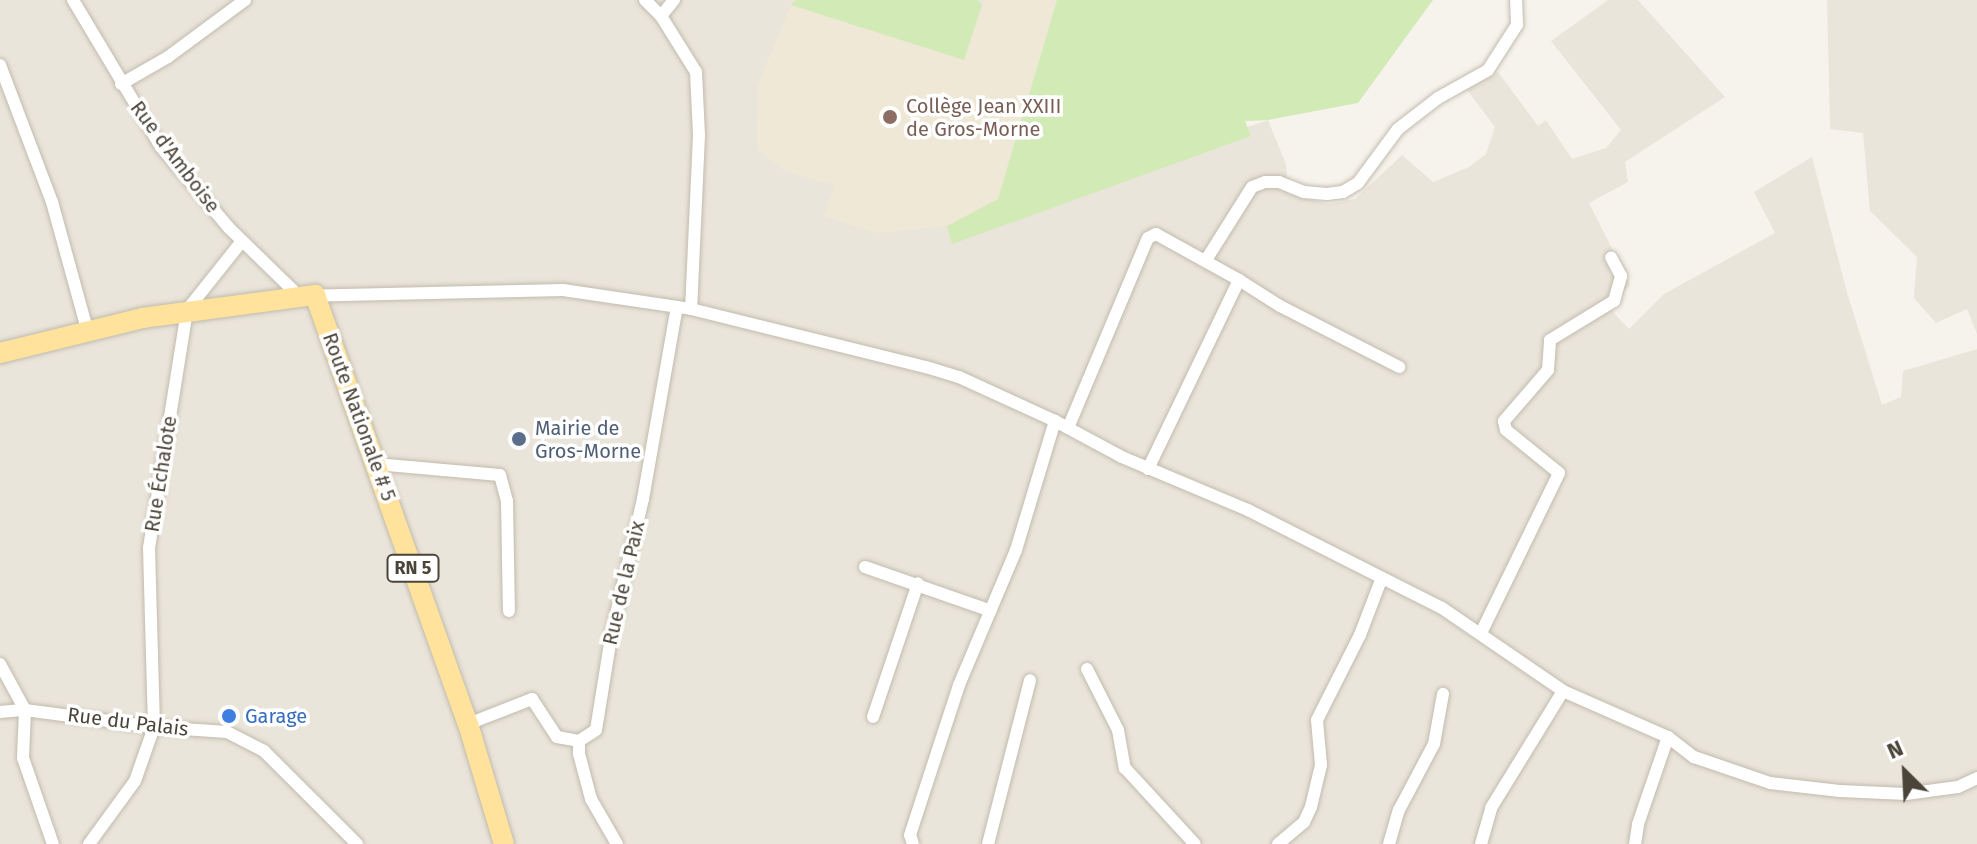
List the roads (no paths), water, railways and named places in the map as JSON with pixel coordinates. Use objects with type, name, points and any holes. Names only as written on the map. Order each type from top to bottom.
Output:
[{"type":"main road","name":"Route Nationale # 5","points":[[299,296],[315,295],[468,724],[504,844]]},
{"type":"main road","points":[[0,353],[187,310],[299,296]]},
{"type":"street","name":"Rue d'Amboise","points":[[73,0],[161,147],[242,241],[299,296]]},
{"type":"street","points":[[121,84],[168,57],[245,0]]},
{"type":"street","points":[[645,0],[661,16],[696,72],[699,99],[691,309]]},
{"type":"street","points":[[661,16],[674,0]]},
{"type":"street","points":[[1206,260],[1252,187],[1265,182],[1279,182],[1304,192],[1327,194],[1343,192],[1358,183],[1398,129],[1438,98],[1488,70],[1517,25],[1516,0]]},
{"type":"street","points":[[0,65],[52,202],[88,333]]},
{"type":"street","points":[[1068,428],[1148,238],[1156,234],[1206,260],[1280,306],[1399,367]]},
{"type":"street","name":"Rue Échalote","points":[[154,727],[149,548],[187,310],[242,241]]},
{"type":"street","points":[[1481,633],[1559,473],[1506,430],[1504,421],[1548,370],[1550,340],[1614,301],[1621,276],[1611,257]]},
{"type":"street","points":[[1148,469],[1239,280]]},
{"type":"street","points":[[299,296],[563,290],[691,309],[937,370],[1055,421],[1148,469],[1248,510],[1381,580],[1442,608],[1563,691],[1668,737],[1694,757],[1770,783],[1906,794],[1958,787],[1977,778]]},
{"type":"street","name":"Rue de la Paix","points":[[579,741],[596,730],[612,631],[643,499],[677,307]]},
{"type":"street","points":[[913,844],[910,835],[959,685],[1016,550],[1055,421]]},
{"type":"street","points":[[376,464],[500,475],[507,501],[509,611]]},
{"type":"street","points":[[865,567],[991,611]]},
{"type":"street","points":[[1278,844],[1304,822],[1311,807],[1321,765],[1317,720],[1360,635],[1381,580]]},
{"type":"street","points":[[873,717],[918,583]]},
{"type":"street","points":[[0,664],[25,710],[23,758],[53,844]]},
{"type":"street","points":[[1087,669],[1118,730],[1125,768],[1195,844]]},
{"type":"street","points":[[988,844],[1030,680]]},
{"type":"street","points":[[1481,844],[1491,808],[1563,691]]},
{"type":"street","points":[[1389,844],[1399,810],[1434,744],[1443,694]]},
{"type":"street","points":[[468,724],[532,699],[557,737],[579,741],[579,754],[591,799],[617,844]]},
{"type":"street","name":"Rue du Palais","points":[[0,712],[25,710],[154,727],[227,732],[264,751],[357,844]]},
{"type":"street","points":[[89,844],[135,781],[154,727]]},
{"type":"street","points":[[1635,844],[1638,824],[1668,737]]},
{"type":"place","name":"Collège Jean XXIII de Gros-Morne","points":[[890,117]]},
{"type":"place","name":"Mairie de Gros-Morne","points":[[519,439]]},
{"type":"place","name":"Garage","points":[[229,716]]}]
